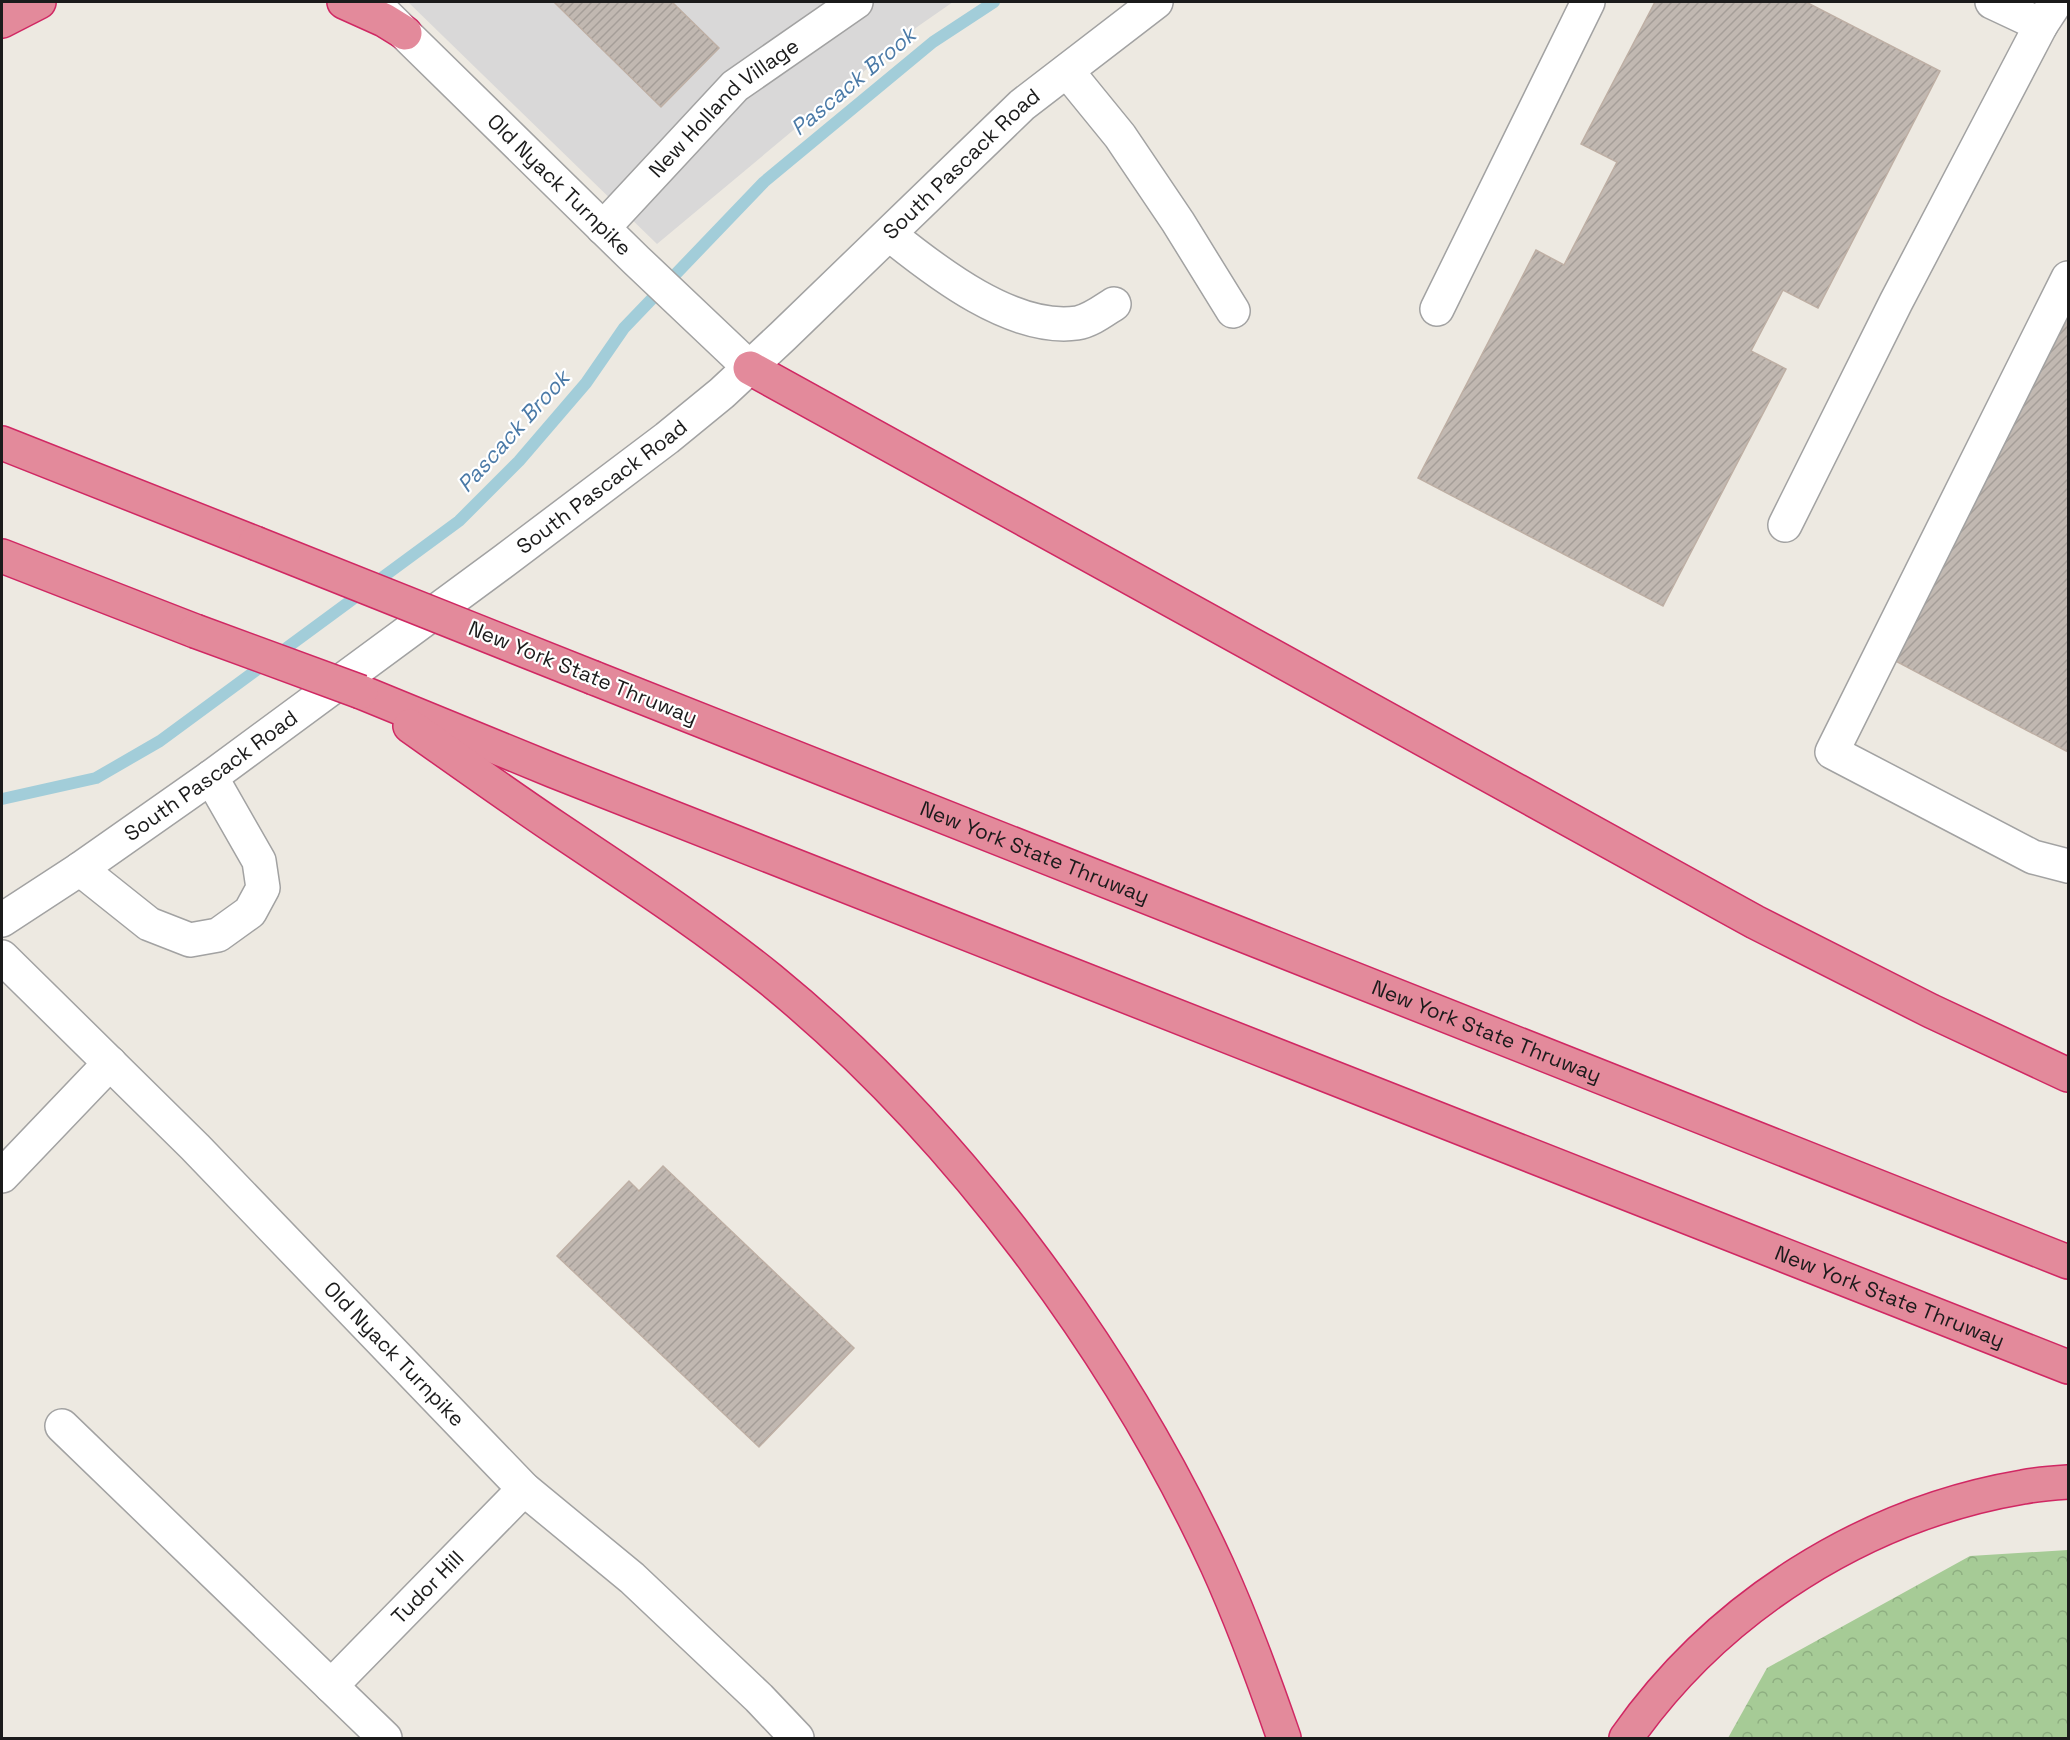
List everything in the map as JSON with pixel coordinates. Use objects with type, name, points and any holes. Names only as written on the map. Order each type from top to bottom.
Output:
[{"type":"highway","points":[[2,21],[39,2]]},
{"type":"highway","points":[[344,2],[384,20],[405,33]]},
{"type":"highway","points":[[750,368],[1746,916],[1912,1002],[2068,1075]]},
{"type":"highway","name":"New York State Thruway","points":[[2,443],[2068,1262]]},
{"type":"highway","name":"New York State Thruway","points":[[2,556],[195,631],[362,692],[554,771],[2068,1366]]},
{"type":"highway","points":[[362,692],[534,813],[658,896],[770,979],[906,1107],[995,1210],[1039,1266],[1116,1378],[1151,1438],[1216,1564],[1243,1626],[1284,1738]]},
{"type":"highway","points":[[1626,1738],[1670,1683],[1705,1646],[1745,1611],[1795,1576],[1850,1544],[1912,1518],[1968,1499],[2024,1486],[2068,1482]]},
{"type":"street","name":"Old Nyack Turnpike","points":[[372,2],[750,368]]},
{"type":"street","name":"New Holland Village","points":[[603,228],[735,86],[856,2]]},
{"type":"street","name":"South Pascack Road","points":[[2,920],[211,777],[601,489],[696,415],[750,368],[1022,105],[1156,2]]},
{"type":"street","points":[[1437,309],[1588,2]]},
{"type":"street","points":[[1785,525],[1896,302],[2049,13],[1992,2]]},
{"type":"street","points":[[1067,70],[1120,136],[1178,222],[1233,311]]},
{"type":"street","points":[[890,234],[932,268],[1002,309],[1047,323],[1078,323],[1114,304]]},
{"type":"street","points":[[2068,278],[1832,752],[2033,857],[2068,866]]},
{"type":"street","points":[[80,868],[149,924],[190,940],[218,935],[250,912],[262,888],[259,861],[211,777]]},
{"type":"street","name":"Old Nyack Turnpike","points":[[2,957],[195,1147],[524,1489],[632,1578],[759,1698],[797,1738]]},
{"type":"street","points":[[2,1176],[110,1063]]},
{"type":"street","points":[[62,1426],[385,1738]]},
{"type":"street","name":"Tudor Hill","points":[[332,1686],[524,1489]]},
{"type":"shaded area","points":[[408,2],[953,2],[917,27],[657,244]]},
{"type":"green space","points":[[2068,1550],[2068,1738],[1728,1738],[1767,1668],[1970,1556]]},
{"type":"building","points":[[554,2],[672,2],[719,48],[661,107]]},
{"type":"building","points":[[1655,2],[1806,2],[1940,71],[1818,308],[1783,290],[1751,351],[1786,369],[1663,606],[1418,478],[1536,250],[1564,265],[1617,162],[1581,144]]},
{"type":"building","points":[[2068,307],[2068,752],[1886,656]]},
{"type":"building","points":[[663,1166],[854,1348],[759,1447],[557,1256],[629,1181],[639,1191]]},
{"type":"waterway","name":"Pascack Brook","points":[[2,799],[96,778],[160,741],[459,521],[519,461],[586,383],[624,328],[764,182],[933,42],[994,2]]}]
